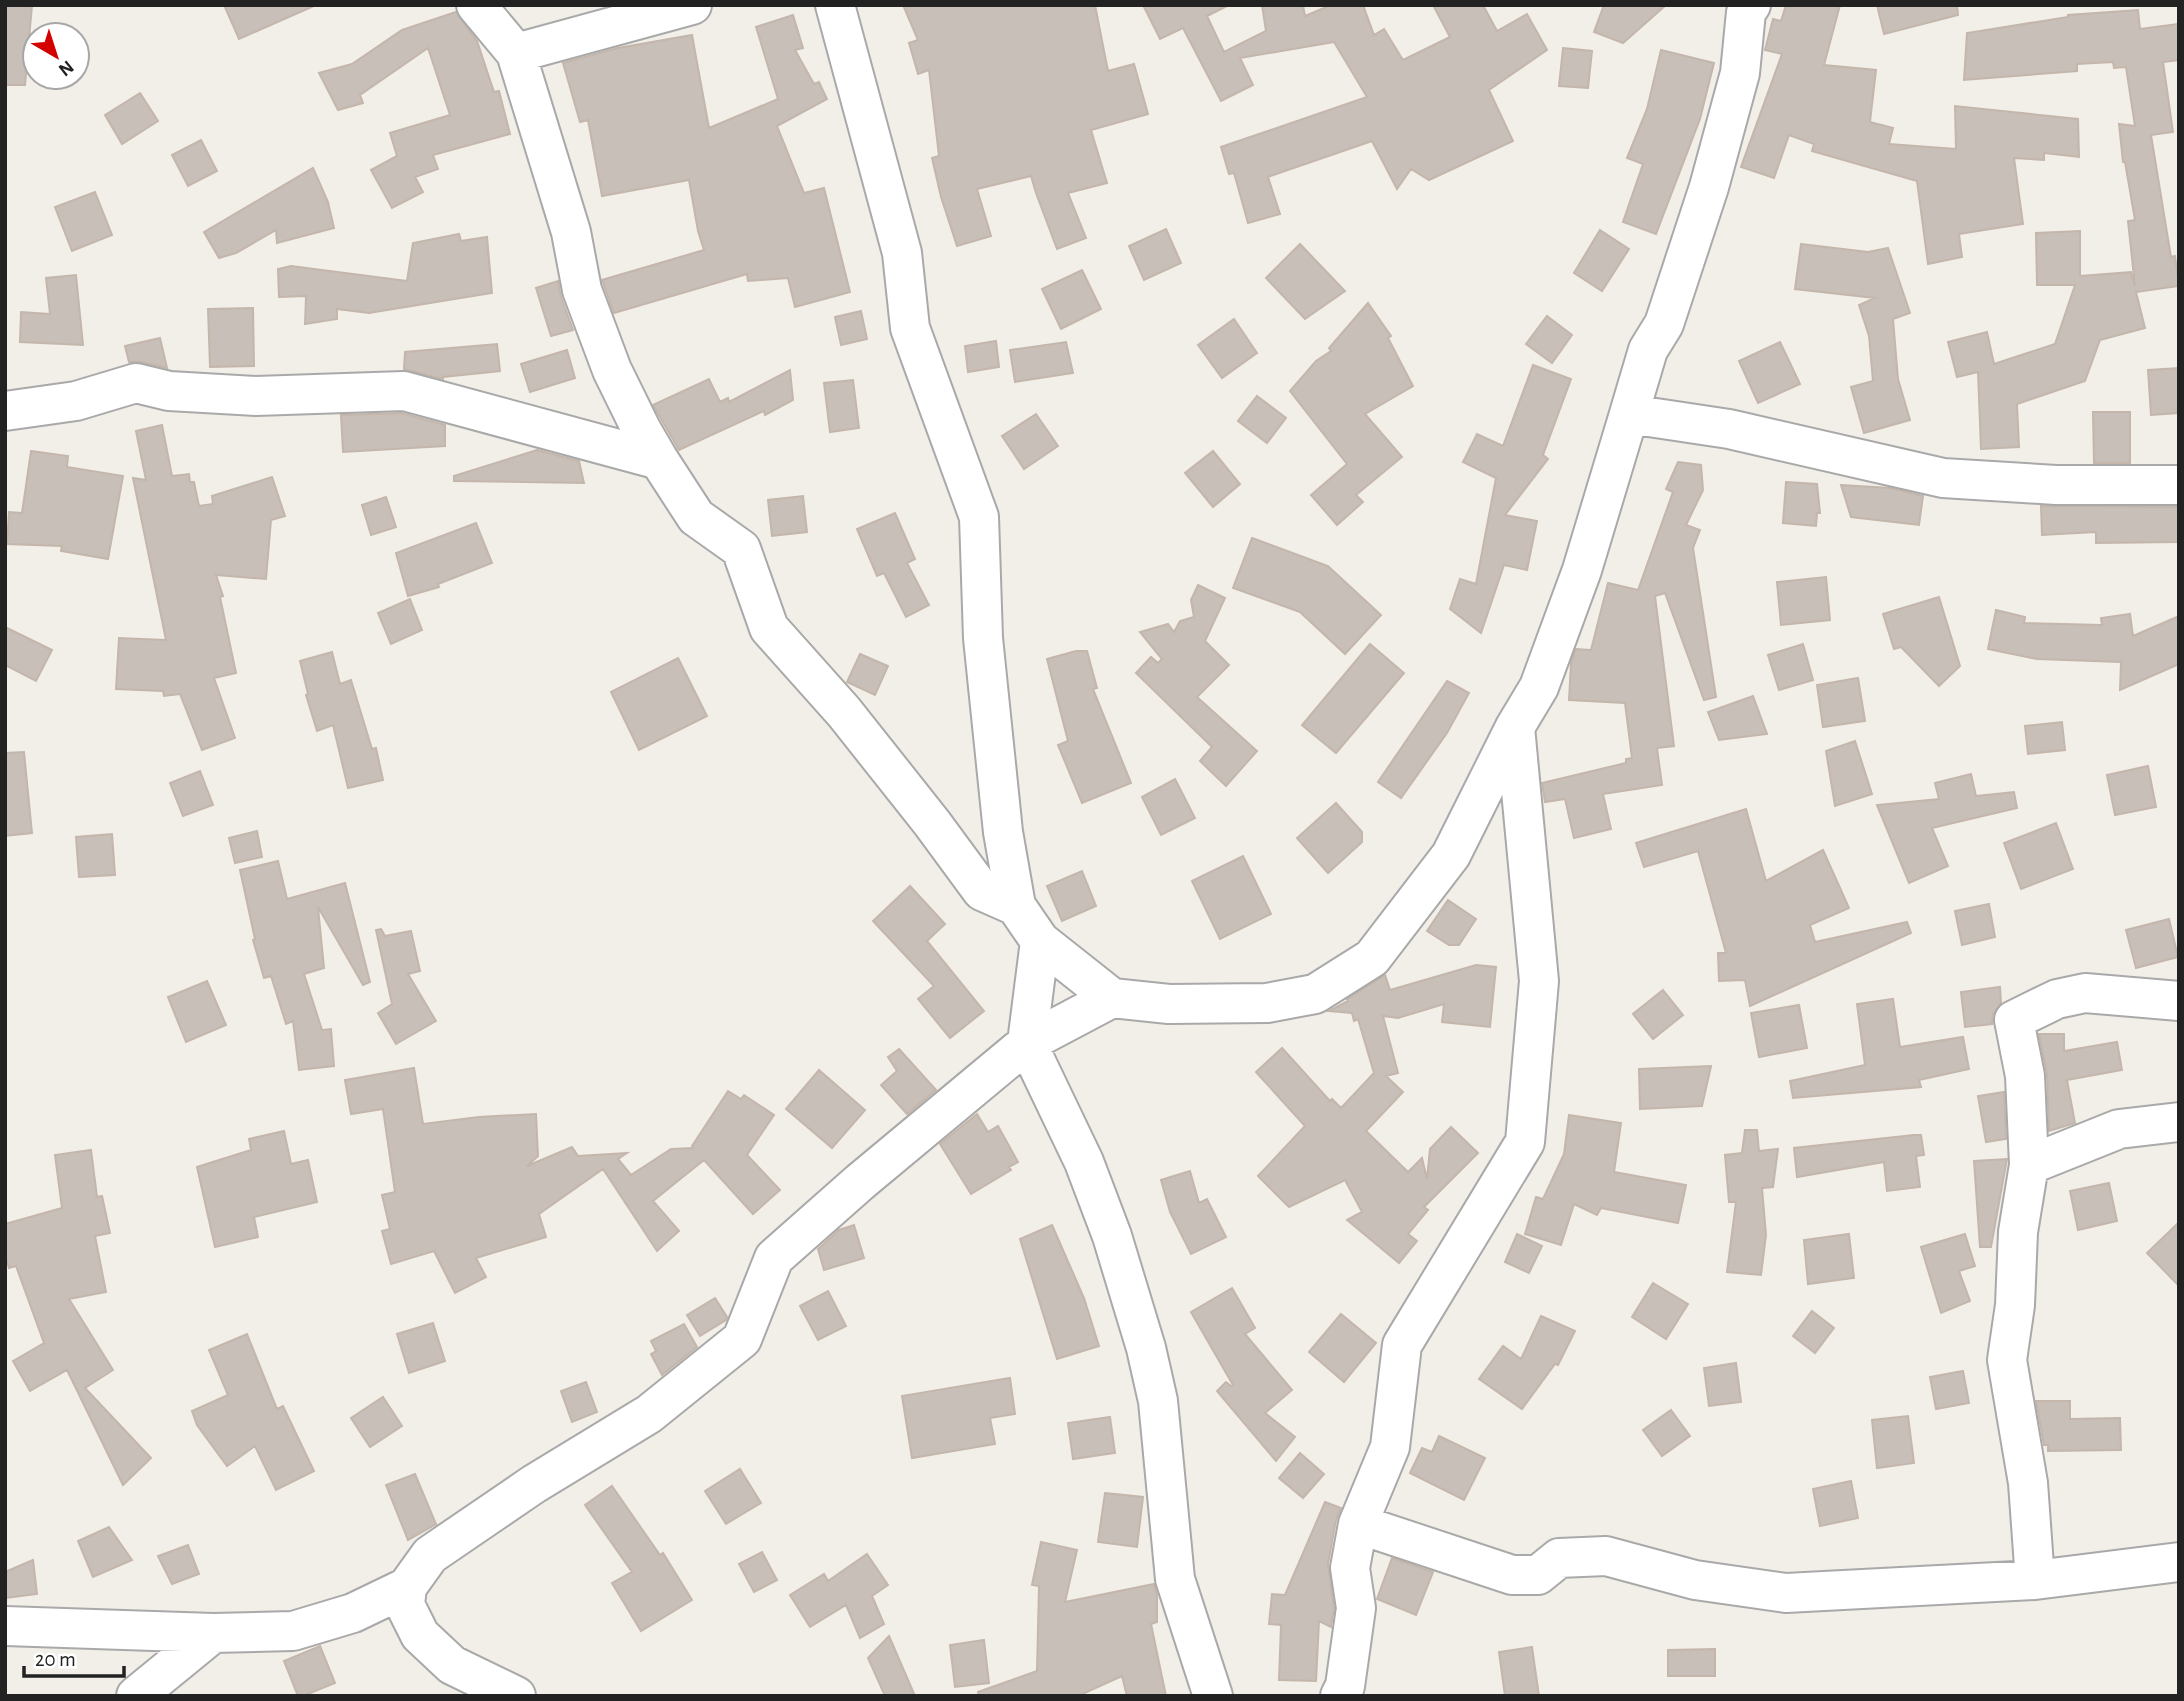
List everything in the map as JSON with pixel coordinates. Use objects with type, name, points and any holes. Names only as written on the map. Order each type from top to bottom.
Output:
[{"type":"street","points":[[476,5],[516,53],[571,232],[582,290],[612,370],[659,460],[696,517],[741,549],[768,628],[844,712],[982,891],[1016,906]]},
{"type":"street","points":[[516,53],[692,5]]},
{"type":"street","points":[[835,5],[902,253],[910,328],[979,517],[983,638],[1003,832],[1016,906],[1040,942],[1112,998],[1169,1004],[1267,1003],[1315,994],[1372,958],[1451,855],[1515,727],[1539,687],[1582,570],[1648,350],[1664,324],[1709,187],[1740,73],[1746,12],[1751,5]]},
{"type":"street","points":[[5,411],[76,401],[136,383],[169,391],[256,396],[404,391],[659,460]]},
{"type":"street","points":[[1629,414],[1729,429],[1943,478],[2056,485],[2179,485]]},
{"type":"street","points":[[1340,1696],[1345,1686],[1356,1608],[1350,1567],[1359,1524],[1390,1447],[1402,1345],[1525,1142],[1539,981],[1515,727]]},
{"type":"street","points":[[1040,942],[1027,1043],[1084,1162],[1112,1237],[1146,1349],[1158,1401],[1175,1579],[1213,1696]]},
{"type":"street","points":[[2035,1580],[2028,1483],[2007,1360],[2015,1305],[2018,1232],[2029,1165],[2025,1076],[2014,1020],[2057,999],[2085,993],[2179,1002]]},
{"type":"street","points":[[5,1626],[213,1633],[293,1631],[353,1613],[407,1587],[430,1555],[534,1485],[649,1414],[742,1339],[774,1258],[860,1182],[1027,1043],[1112,998]]},
{"type":"street","points":[[2029,1165],[2119,1129],[2179,1122]]},
{"type":"street","points":[[1359,1524],[1512,1575],[1538,1575],[1559,1558],[1606,1556],[1695,1580],[1786,1593],[2035,1580],[2179,1562]]},
{"type":"street","points":[[407,1587],[405,1605],[420,1635],[452,1665],[516,1696]]},
{"type":"street","points":[[136,1696],[213,1633]]},
{"type":"building","points":[[5,5],[32,5],[31,21],[21,21],[21,85],[5,85]]},
{"type":"building","points":[[224,5],[316,5],[239,39]]},
{"type":"building","points":[[903,5],[1095,5],[1108,71],[1134,64],[1148,114],[1091,130],[1107,183],[1068,193],[1086,238],[1057,249],[1031,176],[977,189],[991,236],[957,246],[932,158],[939,156],[929,70],[918,74],[909,43],[918,40]]},
{"type":"building","points":[[1143,5],[1229,5],[1207,16],[1224,52],[1266,31],[1262,5],[1303,5],[1305,16],[1331,5],[1363,5],[1374,35],[1384,29],[1403,60],[1450,37],[1433,5],[1483,5],[1497,31],[1527,14],[1547,50],[1489,90],[1513,141],[1429,180],[1411,169],[1397,189],[1372,141],[1268,177],[1280,214],[1248,223],[1234,173],[1229,174],[1221,147],[1367,97],[1334,42],[1240,58],[1253,85],[1221,101],[1183,28],[1160,39]]},
{"type":"building","points":[[1604,5],[1666,5],[1623,43],[1594,32]]},
{"type":"building","points":[[1786,5],[1840,5],[1824,65],[1876,70],[1870,122],[1893,128],[1889,144],[1956,149],[1955,106],[2078,119],[2079,157],[2044,153],[2044,160],[2014,158],[2023,224],[1959,234],[1962,257],[1928,264],[1917,181],[1812,151],[1814,144],[1789,135],[1774,178],[1741,167],[1782,54],[1765,50],[1773,19],[1781,21]]},
{"type":"building","points":[[1877,5],[1957,5],[1958,15],[1884,34]]},
{"type":"building","points":[[2138,10],[2140,29],[2179,24],[2179,60],[2163,62],[2173,132],[2151,135],[2171,257],[2175,256],[2179,286],[2136,292],[2145,328],[2100,340],[2085,381],[2017,404],[2019,447],[1981,449],[1978,372],[1957,377],[1948,342],[1987,332],[1994,364],[2055,344],[2075,285],[2037,285],[2036,233],[2080,231],[2080,276],[2131,272],[2135,286],[2128,221],[2135,220],[2123,162],[2119,124],[2135,126],[2126,67],[2114,68],[2113,62],[2077,64],[2077,71],[1964,80],[1967,33],[2068,15]]},
{"type":"building","points":[[456,12],[477,41],[494,92],[499,91],[510,134],[433,155],[438,169],[415,177],[423,192],[392,208],[371,170],[397,156],[390,133],[450,115],[428,48],[360,95],[363,103],[338,110],[319,73],[352,64],[402,30]]},
{"type":"building","points":[[793,15],[803,48],[795,50],[814,84],[819,82],[827,99],[777,126],[804,193],[824,188],[850,292],[795,307],[788,278],[748,281],[747,274],[614,313],[602,280],[704,250],[689,180],[602,196],[588,120],[580,122],[563,63],[618,48],[692,35],[709,128],[778,99],[756,27]]},
{"type":"building","points":[[1563,48],[1592,51],[1588,88],[1559,86]]},
{"type":"building","points":[[1661,50],[1714,63],[1700,119],[1656,234],[1623,222],[1643,164],[1627,158],[1647,109]]},
{"type":"building","points":[[140,93],[158,121],[122,144],[105,115]]},
{"type":"building","points":[[201,140],[217,171],[188,186],[172,155]]},
{"type":"building","points":[[313,168],[328,202],[334,228],[277,243],[276,230],[236,253],[219,258],[204,232]]},
{"type":"building","points":[[95,192],[112,235],[72,251],[55,207]]},
{"type":"building","points":[[1166,229],[1181,263],[1144,280],[1129,246]]},
{"type":"building","points":[[1600,230],[1629,249],[1602,291],[1574,273]]},
{"type":"building","points":[[459,234],[461,241],[487,237],[492,293],[369,313],[337,309],[337,319],[305,324],[306,296],[279,297],[278,269],[291,266],[407,281],[413,243]]},
{"type":"building","points":[[1300,244],[1345,291],[1305,319],[1266,278]]},
{"type":"building","points":[[1801,244],[1868,252],[1888,248],[1910,313],[1893,319],[1898,379],[1910,420],[1864,433],[1851,387],[1873,381],[1869,336],[1859,305],[1875,298],[1795,289]]},
{"type":"building","points":[[1082,270],[1101,309],[1061,329],[1042,289]]},
{"type":"building","points":[[76,275],[83,345],[20,342],[21,312],[50,314],[46,278]]},
{"type":"building","points":[[558,281],[573,330],[551,336],[536,288]]},
{"type":"building","points":[[1368,303],[1391,336],[1388,338],[1413,386],[1365,414],[1402,457],[1356,495],[1363,502],[1337,525],[1311,495],[1347,464],[1290,391],[1316,361],[1331,351],[1329,348]]},
{"type":"building","points":[[253,308],[254,366],[210,367],[208,309]]},
{"type":"building","points":[[861,311],[867,339],[841,345],[835,317]]},
{"type":"building","points":[[1547,316],[1572,335],[1552,363],[1526,344]]},
{"type":"building","points":[[1234,319],[1257,353],[1222,378],[1198,345]]},
{"type":"building","points":[[160,338],[167,368],[129,362],[125,346]]},
{"type":"building","points":[[996,341],[999,367],[968,372],[965,346]]},
{"type":"building","points":[[1066,342],[1073,373],[1015,382],[1010,350]]},
{"type":"building","points":[[1780,342],[1800,384],[1758,403],[1739,361]]},
{"type":"building","points":[[497,344],[500,371],[443,379],[404,369],[405,352]]},
{"type":"building","points":[[567,350],[575,378],[530,392],[521,364]]},
{"type":"building","points":[[1533,365],[1571,379],[1543,455],[1548,459],[1505,515],[1537,521],[1527,570],[1504,565],[1481,633],[1450,609],[1460,579],[1476,584],[1496,478],[1463,462],[1477,434],[1503,446]]},
{"type":"building","points":[[2179,368],[2179,413],[2151,415],[2148,370]]},
{"type":"building","points":[[790,370],[793,400],[765,415],[764,411],[679,450],[653,405],[709,379],[720,402],[728,398],[729,402]]},
{"type":"building","points":[[853,380],[859,428],[830,432],[824,383]]},
{"type":"building","points":[[1257,396],[1286,418],[1267,443],[1238,421]]},
{"type":"building","points":[[2093,412],[2130,412],[2130,463],[2094,463]]},
{"type":"building","points":[[401,413],[445,425],[445,446],[343,452],[341,415]]},
{"type":"building","points":[[1036,414],[1058,446],[1024,469],[1002,436]]},
{"type":"building","points":[[162,425],[172,476],[189,474],[190,482],[194,482],[199,506],[213,504],[212,496],[272,477],[285,516],[271,520],[266,579],[216,575],[223,596],[220,597],[236,673],[214,678],[235,738],[202,750],[180,694],[164,696],[163,691],[116,689],[119,638],[166,640],[133,478],[146,480],[136,431]]},
{"type":"building","points":[[537,450],[579,461],[584,483],[454,481],[454,476]]},
{"type":"building","points":[[31,451],[68,456],[67,467],[123,476],[108,559],[61,551],[62,546],[7,544],[9,512],[22,513]]},
{"type":"building","points":[[1213,451],[1240,484],[1213,507],[1185,473]]},
{"type":"building","points":[[1678,462],[1701,465],[1703,490],[1686,525],[1700,530],[1693,548],[1716,697],[1704,700],[1665,593],[1655,596],[1674,746],[1657,748],[1662,785],[1603,794],[1611,829],[1574,838],[1565,799],[1545,802],[1542,783],[1626,763],[1626,759],[1632,758],[1625,703],[1569,700],[1571,663],[1576,649],[1591,650],[1608,583],[1638,590],[1673,492],[1666,489]]},
{"type":"building","points":[[1786,482],[1817,484],[1820,513],[1817,513],[1816,526],[1783,523]]},
{"type":"building","points":[[1841,485],[1891,488],[1923,496],[1919,525],[1851,517]]},
{"type":"building","points":[[803,496],[807,532],[772,536],[768,500]]},
{"type":"building","points":[[386,497],[396,527],[371,535],[362,505]]},
{"type":"building","points":[[2041,506],[2179,507],[2179,542],[2096,543],[2096,532],[2042,535]]},
{"type":"building","points":[[895,513],[915,559],[907,563],[929,605],[906,617],[884,573],[877,576],[857,529]]},
{"type":"building","points":[[476,523],[492,563],[438,584],[439,587],[408,596],[396,553]]},
{"type":"building","points":[[1252,538],[1328,566],[1381,615],[1345,654],[1300,612],[1233,588]]},
{"type":"building","points":[[1826,577],[1830,620],[1781,625],[1777,582]]},
{"type":"building","points":[[1198,585],[1225,598],[1205,641],[1229,665],[1197,697],[1257,751],[1226,786],[1200,761],[1212,747],[1136,673],[1151,657],[1158,663],[1162,659],[1140,632],[1168,624],[1174,632],[1180,621],[1194,617],[1191,600]]},
{"type":"building","points":[[1939,597],[1960,666],[1939,686],[1901,647],[1894,649],[1883,614]]},
{"type":"building","points":[[410,599],[422,630],[391,644],[378,613]]},
{"type":"building","points":[[1996,610],[2025,617],[2024,623],[2102,625],[2101,618],[2130,614],[2133,636],[2179,616],[2179,664],[2120,690],[2121,662],[2037,659],[1988,649]]},
{"type":"building","points":[[5,627],[52,650],[36,681],[5,665]]},
{"type":"building","points":[[1370,644],[1404,673],[1336,753],[1302,725]]},
{"type":"building","points":[[1803,644],[1813,680],[1779,690],[1768,655]]},
{"type":"building","points":[[1076,651],[1087,651],[1097,688],[1093,689],[1131,783],[1082,803],[1058,745],[1068,741],[1047,659]]},
{"type":"building","points":[[332,652],[340,684],[351,680],[372,749],[376,748],[383,780],[348,788],[333,725],[317,731],[306,695],[308,694],[300,661]]},
{"type":"building","points":[[860,654],[888,666],[875,695],[847,682]]},
{"type":"building","points":[[678,658],[707,716],[639,750],[611,692]]},
{"type":"building","points":[[1858,678],[1865,721],[1823,727],[1817,685]]},
{"type":"building","points":[[1447,681],[1469,693],[1447,733],[1401,798],[1378,782]]},
{"type":"building","points":[[1753,696],[1767,734],[1719,740],[1708,712]]},
{"type":"building","points":[[2062,722],[2065,750],[2028,754],[2025,726]]},
{"type":"building","points":[[1855,741],[1872,794],[1835,806],[1826,751]]},
{"type":"building","points":[[24,752],[32,833],[5,836],[5,753]]},
{"type":"building","points":[[2148,766],[2156,807],[2115,815],[2107,775]]},
{"type":"building","points":[[200,771],[213,805],[183,816],[170,783]]},
{"type":"building","points":[[1971,774],[1976,796],[2014,792],[2017,808],[1932,828],[1948,866],[1909,883],[1877,805],[1939,799],[1935,783]]},
{"type":"building","points":[[1175,779],[1195,818],[1161,835],[1142,797]]},
{"type":"building","points":[[1336,803],[1362,832],[1362,842],[1328,873],[1297,838]]},
{"type":"building","points":[[1746,809],[1766,881],[1823,850],[1849,908],[1810,925],[1815,942],[1907,922],[1911,933],[1750,1006],[1745,980],[1719,981],[1718,953],[1726,953],[1698,851],[1644,867],[1636,843]]},
{"type":"building","points":[[2056,823],[2073,869],[2021,889],[2004,843]]},
{"type":"building","points":[[257,831],[262,857],[235,863],[229,838]]},
{"type":"building","points":[[112,834],[115,875],[79,877],[76,837]]},
{"type":"building","points":[[1243,856],[1271,914],[1220,939],[1192,881]]},
{"type":"building","points":[[278,861],[287,899],[345,883],[370,982],[363,985],[318,907],[324,968],[304,974],[322,1030],[331,1029],[334,1066],[299,1070],[293,1021],[286,1024],[271,976],[264,978],[253,940],[255,939],[240,870]]},
{"type":"building","points":[[1082,871],[1096,906],[1062,921],[1047,886]]},
{"type":"building","points":[[910,886],[945,924],[927,941],[984,1011],[950,1038],[918,999],[934,986],[873,921]]},
{"type":"building","points":[[1448,900],[1476,919],[1459,945],[1449,945],[1427,931]]},
{"type":"building","points":[[1989,904],[1995,937],[1962,945],[1955,911]]},
{"type":"building","points":[[2169,919],[2178,957],[2136,968],[2126,930]]},
{"type":"building","points":[[381,929],[385,936],[411,931],[420,971],[408,974],[436,1021],[396,1044],[378,1013],[392,1004],[376,930]]},
{"type":"building","points":[[1476,965],[1496,967],[1490,1027],[1442,1022],[1444,1004],[1398,1018],[1383,1016],[1398,1073],[1386,1076],[1403,1092],[1366,1131],[1408,1172],[1422,1158],[1427,1179],[1430,1149],[1451,1127],[1478,1153],[1424,1207],[1428,1210],[1408,1234],[1417,1241],[1399,1263],[1347,1220],[1362,1212],[1345,1180],[1289,1207],[1258,1176],[1305,1126],[1256,1072],[1282,1048],[1330,1101],[1332,1099],[1341,1108],[1374,1073],[1358,1019],[1354,1021],[1352,1013],[1329,1011],[1385,975],[1390,990]]},
{"type":"building","points":[[207,981],[226,1025],[186,1042],[168,997]]},
{"type":"building","points":[[2000,987],[2001,1003],[1993,1014],[1992,1024],[1965,1027],[1961,992]]},
{"type":"building","points":[[1663,990],[1683,1015],[1653,1039],[1633,1014]]},
{"type":"building","points":[[1893,999],[1900,1047],[1963,1037],[1969,1069],[1919,1080],[1921,1087],[1793,1098],[1790,1081],[1865,1065],[1857,1004]]},
{"type":"building","points":[[1799,1005],[1807,1048],[1759,1057],[1751,1013]]},
{"type":"building","points":[[2039,1034],[2064,1034],[2064,1051],[2117,1042],[2122,1070],[2067,1080],[2075,1123],[2049,1131],[2047,1075]]},
{"type":"building","points":[[899,1049],[936,1090],[907,1114],[881,1085],[897,1071],[888,1057]]},
{"type":"building","points":[[1711,1066],[1702,1106],[1640,1109],[1639,1069]]},
{"type":"building","points":[[414,1068],[423,1124],[536,1114],[538,1156],[527,1166],[572,1147],[578,1156],[627,1153],[618,1159],[631,1175],[671,1149],[693,1148],[728,1091],[741,1099],[744,1095],[774,1115],[747,1155],[780,1190],[753,1214],[704,1160],[653,1201],[679,1231],[657,1251],[603,1169],[539,1214],[546,1237],[476,1258],[486,1277],[455,1293],[434,1251],[391,1264],[382,1231],[390,1229],[382,1195],[395,1192],[383,1109],[351,1114],[345,1080]]},
{"type":"building","points":[[819,1070],[865,1110],[832,1148],[786,1109]]},
{"type":"building","points":[[2004,1092],[2006,1139],[1986,1142],[1978,1096]]},
{"type":"building","points":[[977,1114],[988,1132],[998,1126],[1018,1162],[1009,1167],[1011,1170],[971,1194],[940,1144]]},
{"type":"building","points":[[1569,1115],[1621,1123],[1614,1172],[1686,1185],[1678,1223],[1601,1208],[1597,1215],[1574,1204],[1561,1245],[1525,1234],[1536,1197],[1543,1199],[1564,1154]]},
{"type":"building","points":[[1745,1130],[1757,1130],[1759,1151],[1778,1149],[1773,1187],[1762,1188],[1766,1235],[1761,1275],[1727,1272],[1736,1202],[1729,1202],[1725,1155],[1742,1153]]},
{"type":"building","points":[[284,1131],[291,1164],[308,1160],[317,1202],[254,1217],[258,1237],[215,1247],[197,1167],[251,1150],[249,1139]]},
{"type":"building","points":[[1921,1135],[1924,1155],[1916,1156],[1920,1187],[1887,1191],[1884,1162],[1797,1177],[1794,1148]]},
{"type":"building","points":[[91,1150],[97,1197],[102,1196],[110,1233],[95,1236],[106,1292],[69,1299],[113,1370],[85,1388],[151,1458],[123,1485],[67,1370],[30,1391],[13,1361],[44,1343],[16,1266],[9,1268],[5,1254],[5,1224],[62,1208],[55,1155]]},
{"type":"building","points":[[2007,1159],[1991,1247],[1980,1247],[1974,1161]]},
{"type":"building","points":[[1190,1171],[1199,1203],[1207,1199],[1226,1237],[1191,1254],[1170,1212],[1161,1180]]},
{"type":"building","points":[[2109,1183],[2117,1221],[2078,1230],[2070,1191]]},
{"type":"building","points":[[2179,1222],[2179,1286],[2147,1253]]},
{"type":"building","points":[[854,1225],[864,1258],[824,1270],[818,1249],[839,1230]]},
{"type":"building","points":[[1052,1225],[1084,1298],[1099,1346],[1057,1359],[1020,1239]]},
{"type":"building","points":[[1517,1234],[1542,1246],[1529,1273],[1505,1262]]},
{"type":"building","points":[[1849,1234],[1854,1278],[1808,1284],[1804,1240]]},
{"type":"building","points":[[1965,1234],[1975,1266],[1959,1271],[1970,1301],[1941,1313],[1921,1247]]},
{"type":"building","points":[[1653,1283],[1688,1304],[1666,1339],[1632,1317]]},
{"type":"building","points":[[1232,1288],[1255,1328],[1245,1334],[1292,1390],[1265,1413],[1295,1437],[1276,1461],[1217,1391],[1226,1382],[1233,1385],[1191,1312]]},
{"type":"building","points":[[828,1291],[846,1326],[818,1340],[800,1306]]},
{"type":"building","points":[[715,1298],[727,1317],[726,1320],[700,1336],[687,1315]]},
{"type":"building","points":[[1812,1311],[1834,1328],[1815,1353],[1793,1336]]},
{"type":"building","points":[[1341,1314],[1376,1343],[1344,1382],[1309,1352]]},
{"type":"building","points":[[1541,1316],[1575,1331],[1558,1365],[1555,1364],[1522,1409],[1479,1379],[1503,1346],[1521,1359]]},
{"type":"building","points":[[433,1323],[445,1361],[409,1373],[397,1334]]},
{"type":"building","points":[[684,1324],[697,1347],[662,1375],[651,1354],[656,1351],[651,1341]]},
{"type":"building","points":[[247,1334],[277,1409],[283,1406],[314,1471],[276,1490],[255,1446],[227,1466],[197,1425],[192,1411],[228,1395],[209,1350]]},
{"type":"building","points":[[1736,1363],[1741,1402],[1709,1406],[1704,1368]]},
{"type":"building","points":[[1963,1371],[1969,1403],[1936,1409],[1930,1377]]},
{"type":"building","points":[[1010,1378],[1015,1414],[990,1418],[995,1444],[912,1458],[902,1396]]},
{"type":"building","points":[[586,1382],[597,1412],[572,1422],[561,1391]]},
{"type":"building","points":[[383,1397],[402,1426],[370,1447],[351,1418]]},
{"type":"building","points":[[2036,1401],[2070,1401],[2070,1419],[2120,1418],[2121,1450],[2048,1451],[2048,1445],[2044,1445]]},
{"type":"building","points":[[1671,1410],[1690,1436],[1662,1456],[1643,1430]]},
{"type":"building","points":[[1908,1416],[1914,1463],[1877,1468],[1872,1420]]},
{"type":"building","points":[[1110,1417],[1115,1453],[1073,1459],[1068,1423]]},
{"type":"building","points":[[1439,1436],[1485,1458],[1464,1500],[1410,1473],[1422,1448],[1432,1452]]},
{"type":"building","points":[[1300,1453],[1324,1474],[1303,1498],[1279,1478]]},
{"type":"building","points":[[740,1469],[761,1503],[726,1524],[705,1491]]},
{"type":"building","points":[[415,1474],[436,1524],[408,1540],[386,1485]]},
{"type":"building","points":[[1851,1481],[1858,1518],[1820,1526],[1813,1489]]},
{"type":"building","points":[[612,1486],[660,1555],[663,1553],[692,1600],[641,1631],[612,1583],[632,1572],[585,1505]]},
{"type":"building","points":[[1105,1493],[1143,1497],[1137,1547],[1098,1542]]},
{"type":"building","points":[[1325,1502],[1341,1508],[1336,1520],[1328,1564],[1334,1608],[1331,1627],[1319,1621],[1316,1681],[1279,1680],[1281,1625],[1269,1624],[1272,1594],[1285,1595]]},
{"type":"building","points":[[109,1527],[132,1560],[93,1577],[78,1541]]},
{"type":"building","points":[[1041,1542],[1077,1550],[1065,1602],[1154,1584],[1157,1595],[1157,1622],[1151,1624],[1166,1696],[1127,1696],[1122,1676],[1078,1696],[979,1696],[978,1692],[1037,1671],[1039,1586],[1032,1585]]},
{"type":"building","points":[[188,1545],[199,1574],[172,1584],[158,1556]]},
{"type":"building","points":[[762,1552],[777,1580],[754,1592],[739,1564]]},
{"type":"building","points":[[867,1554],[888,1585],[872,1596],[884,1624],[860,1638],[846,1605],[810,1627],[790,1595],[824,1574],[828,1581]]},
{"type":"building","points":[[1392,1558],[1433,1572],[1416,1615],[1377,1599]]},
{"type":"building","points":[[33,1560],[37,1594],[5,1598],[5,1572]]},
{"type":"building","points":[[889,1636],[915,1696],[885,1696],[868,1658]]},
{"type":"building","points":[[984,1640],[989,1683],[955,1687],[950,1645]]},
{"type":"building","points":[[320,1646],[335,1683],[298,1696],[284,1661]]},
{"type":"building","points":[[1532,1647],[1539,1696],[1505,1696],[1499,1652]]},
{"type":"building","points":[[1715,1649],[1715,1676],[1668,1676],[1668,1650]]}]
